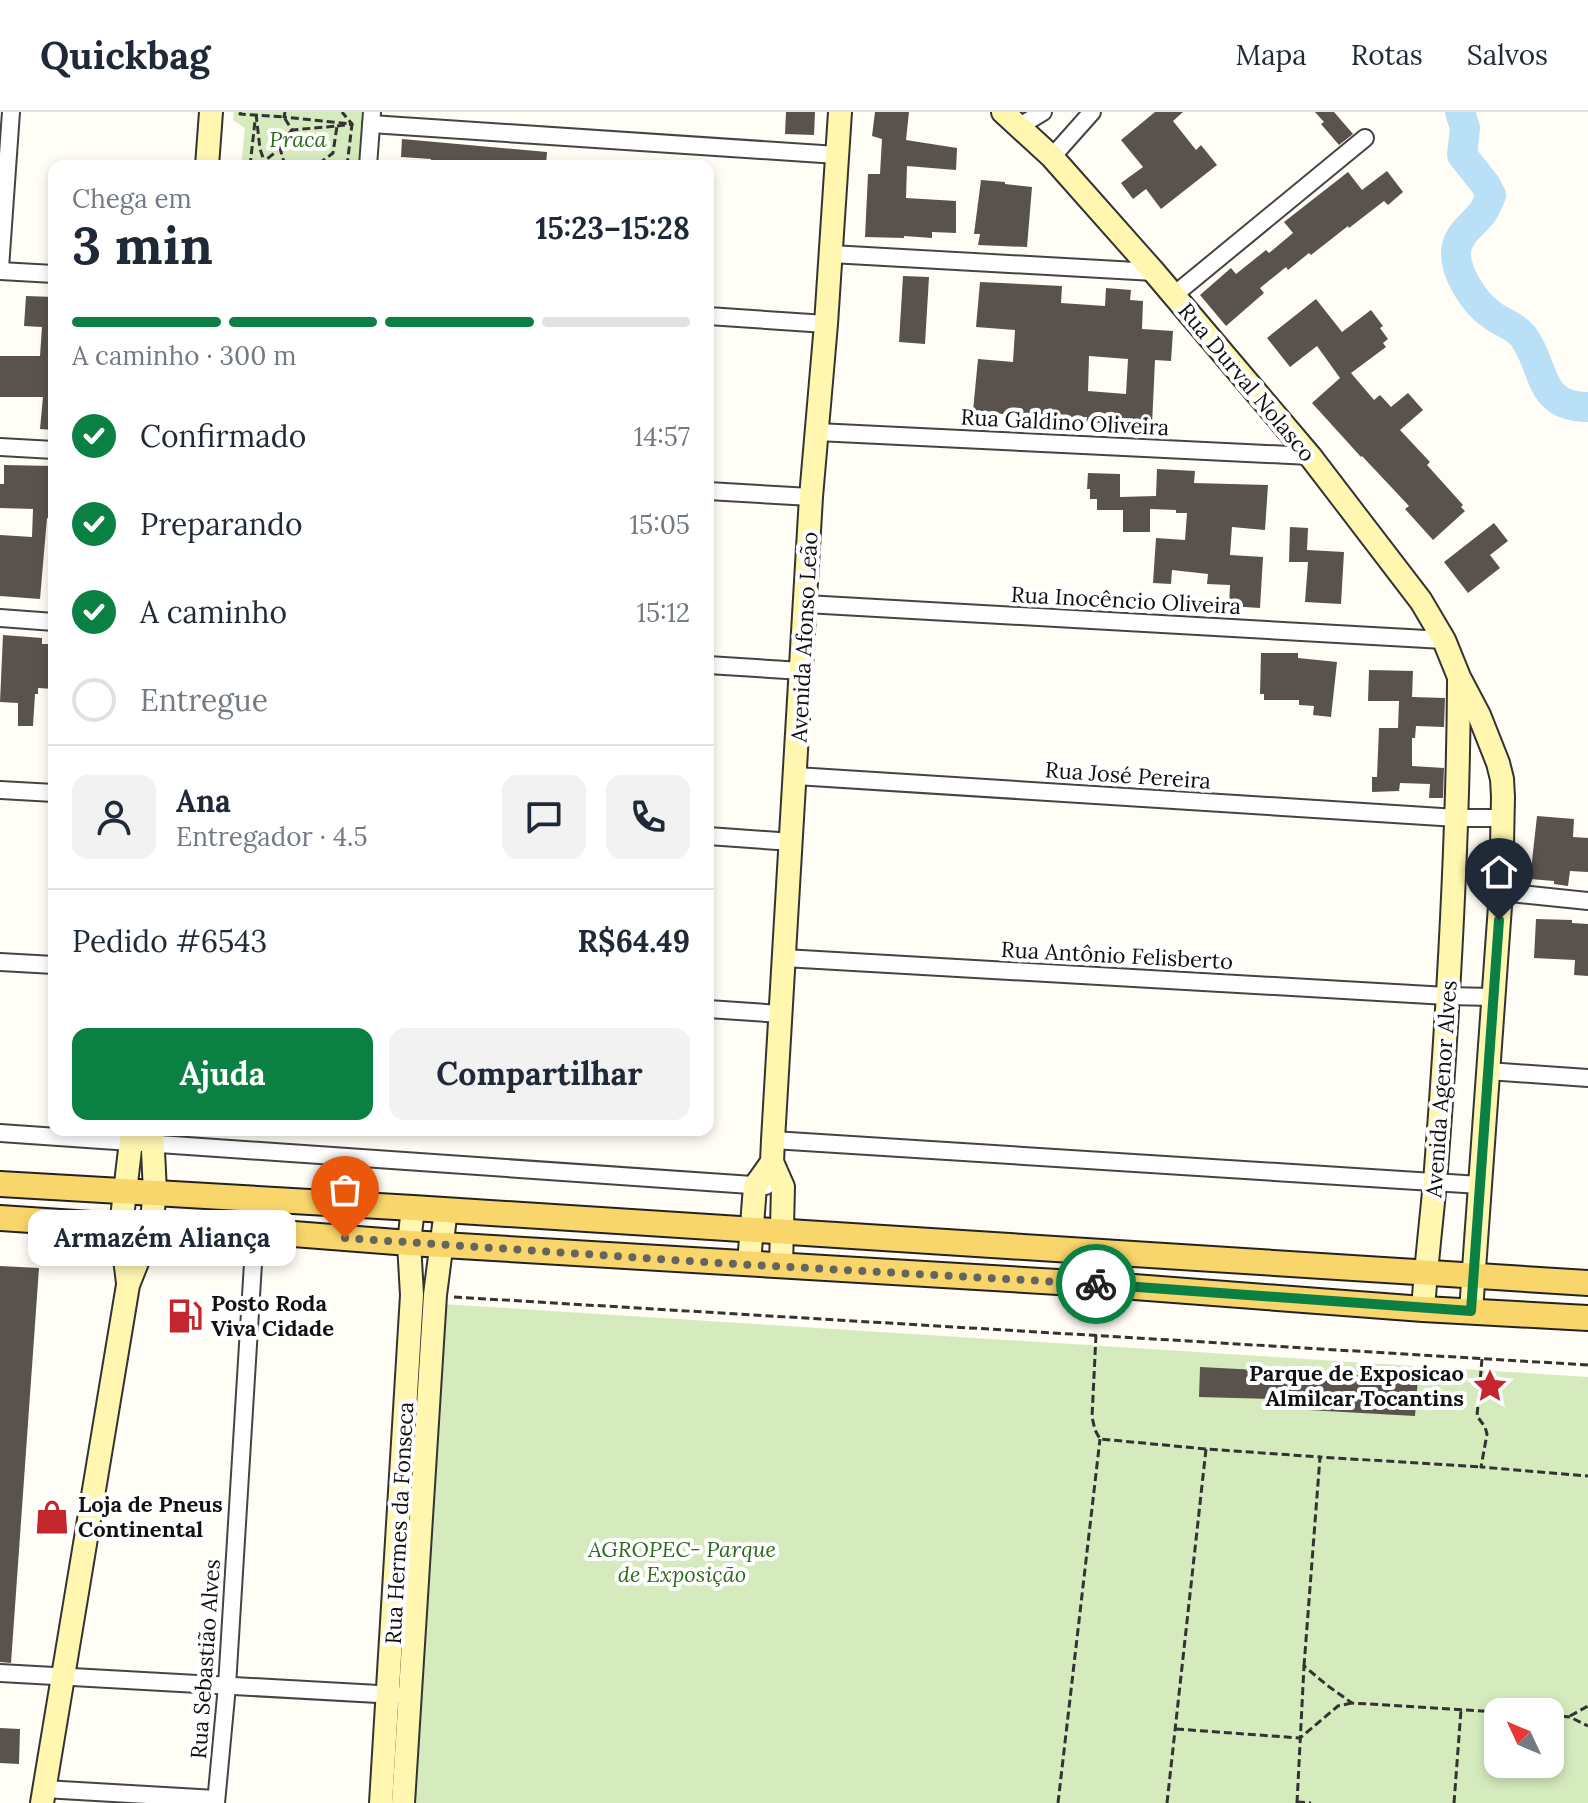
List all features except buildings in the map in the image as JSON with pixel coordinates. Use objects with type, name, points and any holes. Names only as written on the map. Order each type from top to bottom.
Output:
[{"type":"main road","points":[[0,1184],[1588,1283]]},
{"type":"main road","points":[[0,1218],[255,1231],[1588,1318]]},
{"type":"main road","points":[[922,1274],[926,1242]]},
{"type":"main road","points":[[1108,1285],[1109,1252]]},
{"type":"street","points":[[11,112],[0,269],[48,273]]},
{"type":"street","points":[[207,160],[211,112]]},
{"type":"street","name":"Avenida Afonso Leão","points":[[781,1266],[783,1187],[772,1151],[811,497],[840,112]]},
{"type":"street","points":[[1011,119],[1043,112]]},
{"type":"street","points":[[1052,157],[1092,112]]},
{"type":"street","points":[[368,160],[371,118],[837,155]]},
{"type":"street","name":"Rua Durval Nolasco","points":[[1011,119],[1052,157],[1174,295],[1310,456],[1421,601],[1444,640],[1498,763],[1502,779],[1503,818],[1501,892],[1471,1311]]},
{"type":"street","points":[[1174,295],[1365,138]]},
{"type":"street","points":[[831,254],[1154,272]]},
{"type":"street","points":[[714,316],[826,324]]},
{"type":"street","name":"Rua Galdino Oliveira","points":[[817,432],[1310,456]]},
{"type":"street","points":[[0,447],[48,450]]},
{"type":"street","points":[[714,491],[811,497]]},
{"type":"street","name":"Rua Inocêncio Oliveira","points":[[806,604],[1444,640]]},
{"type":"street","points":[[0,618],[48,622]]},
{"type":"street","points":[[714,665],[802,671]]},
{"type":"street","name":"Avenida Agenor Alves","points":[[1423,1309],[1447,996],[1457,818],[1459,677]]},
{"type":"street","name":"Rua José Pereira","points":[[796,776],[1457,818],[1503,818]]},
{"type":"street","points":[[0,790],[48,793]]},
{"type":"street","points":[[714,836],[792,842]]},
{"type":"street","points":[[1501,892],[1588,901]]},
{"type":"street","name":"Rua Antônio Felisberto","points":[[784,958],[1493,997]]},
{"type":"street","points":[[0,962],[48,965]]},
{"type":"street","points":[[714,1009],[781,1014]]},
{"type":"street","points":[[1488,1071],[1588,1078]]},
{"type":"street","points":[[0,1133],[48,1134]]},
{"type":"street","points":[[143,1136],[783,1187]]},
{"type":"street","points":[[128,1285],[121,1226],[125,1192],[143,1136]]},
{"type":"street","points":[[143,1136],[155,1192],[151,1227],[128,1285],[43,1796],[216,1801]]},
{"type":"street","points":[[749,1264],[755,1186],[772,1151],[1480,1185]]},
{"type":"street","name":"Rua Hermes da Fonseca","points":[[381,1803],[399,1695],[412,1295],[409,1243],[413,1208]]},
{"type":"street","points":[[403,1803],[399,1695],[435,1295],[446,1210]]},
{"type":"street","name":"Rua Sebastião Alves","points":[[216,1801],[227,1686],[255,1231]]},
{"type":"street","points":[[0,1673],[399,1695]]},
{"type":"path","points":[[241,112],[284,114],[352,124]]},
{"type":"path","points":[[342,112],[352,124],[348,160]]},
{"type":"path","points":[[256,114],[264,160]]},
{"type":"path","points":[[251,160],[256,114]]},
{"type":"path","points":[[284,114],[292,130]]},
{"type":"path","points":[[270,160],[292,130],[352,124]]},
{"type":"path","points":[[324,160],[333,153],[337,126]]},
{"type":"path","points":[[279,150],[283,160]]},
{"type":"path","points":[[455,1297],[1588,1365]]},
{"type":"path","points":[[1058,1803],[1100,1439],[1092,1417],[1096,1335]]},
{"type":"path","points":[[1481,1467],[1487,1434],[1477,1416],[1482,1359]]},
{"type":"path","points":[[1100,1439],[1588,1476]]},
{"type":"path","points":[[1167,1803],[1206,1449]]},
{"type":"path","points":[[1311,1803],[1297,1803],[1320,1457]]},
{"type":"path","points":[[1304,1666],[1352,1703]]},
{"type":"path","points":[[1176,1729],[1300,1738],[1338,1706],[1352,1703],[1484,1711]]},
{"type":"path","points":[[1570,1717],[1588,1706]]},
{"type":"path","points":[[1454,1803],[1461,1710]]},
{"type":"path","points":[[1564,1716],[1588,1726]]},
{"type":"green space","name":"Praca","points":[[234,112],[361,112],[359,160],[242,160],[245,128],[233,120]]},
{"type":"green space","name":"AGROPEC- Parque de Exposição","points":[[442,1304],[1588,1377],[1588,1803],[412,1803]]},
{"type":"waterway","points":[[1460,112],[1465,128],[1462,155],[1491,195],[1483,212],[1462,235],[1457,246],[1462,278],[1486,310],[1523,336],[1551,392],[1571,405],[1588,407]]},
{"type":"way so far","points":[[345,1238],[1096,1284]]},
{"type":"place","name":"Armazém Aliança","points":[[345,1238]]},
{"type":"place","name":"Posto Roda Viva Cidade","points":[[185,1316]]},
{"type":"place","name":"Parque de Exposicao Almilcar Tocantins","points":[[1490,1386]]},
{"type":"place","name":"Loja de Pneus Continental","points":[[52,1517]]},
{"type":"route","points":[[1096,1284],[1471,1311],[1499,920]]}]
